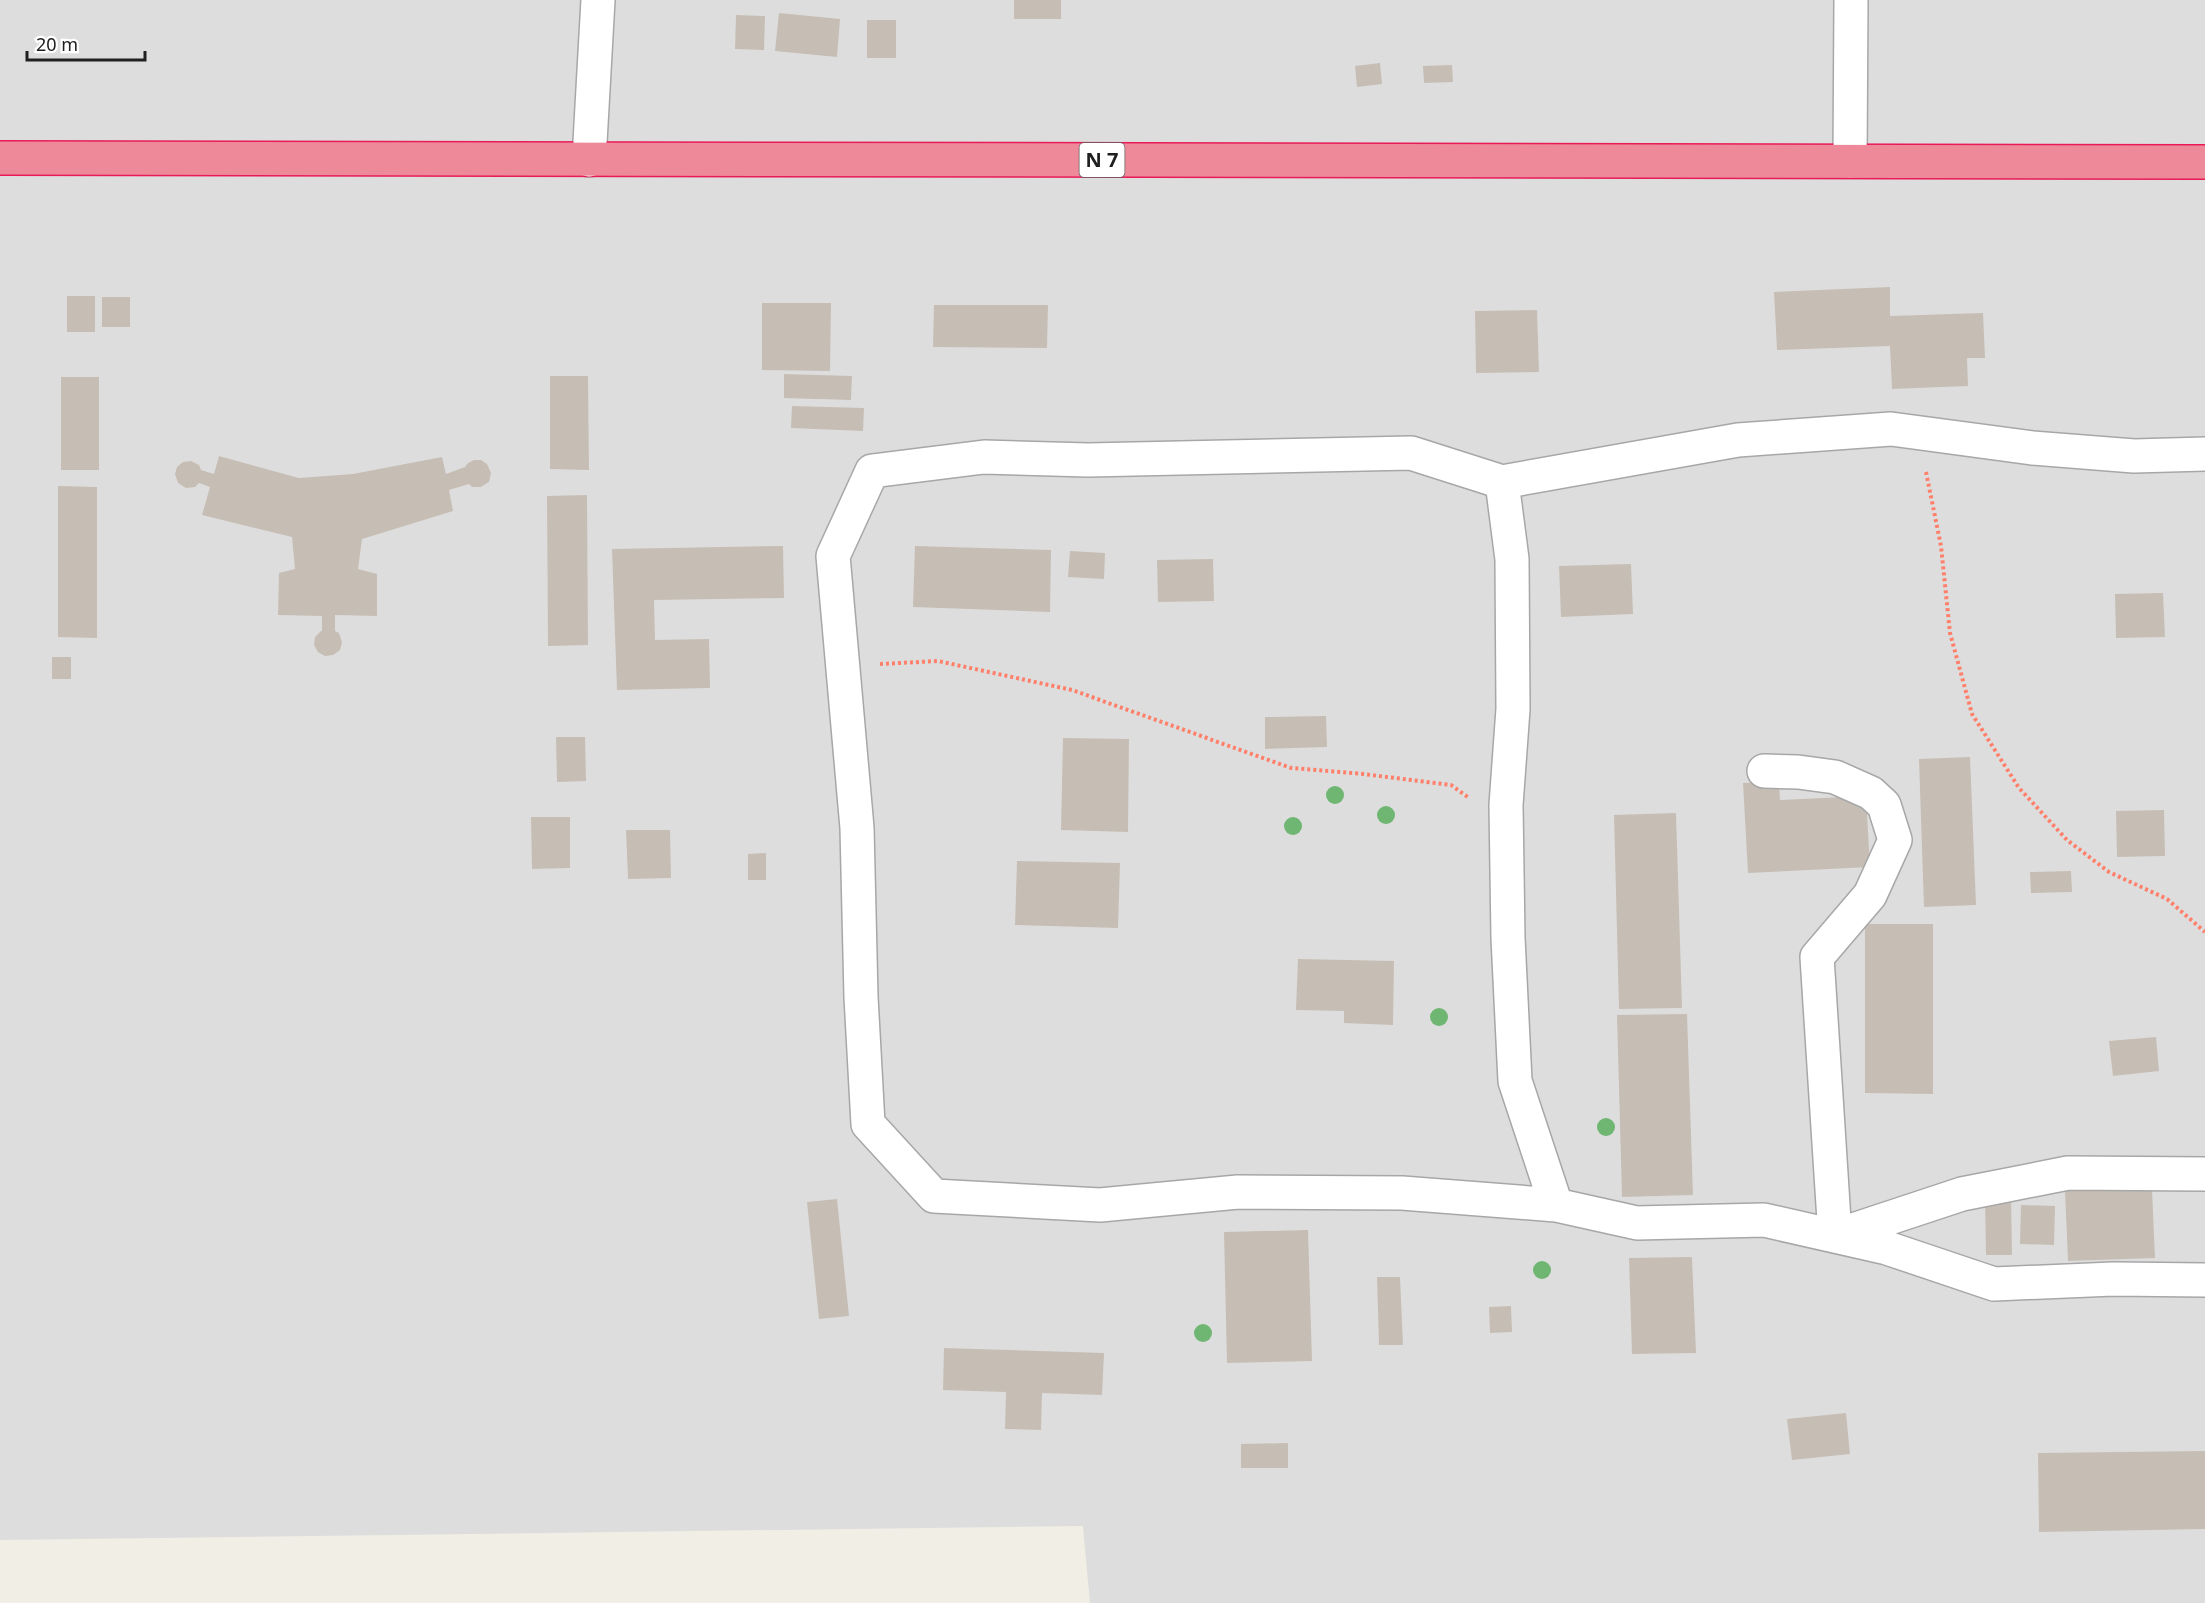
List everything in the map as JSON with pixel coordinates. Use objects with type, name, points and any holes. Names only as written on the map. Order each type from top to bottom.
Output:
[{"type":"highway","name":"N 7","points":[[0,158],[2205,162]]},
{"type":"street","points":[[589,160],[598,0]]},
{"type":"street","points":[[1850,161],[1851,0]]},
{"type":"street","points":[[2205,454],[2134,456],[2032,448],[1891,429],[1738,440],[1502,482],[1411,453],[1088,460],[984,457],[872,471],[833,556],[857,828],[861,997],[868,1124],[934,1196],[1100,1205],[1238,1192],[1402,1193],[1556,1205],[1637,1223],[1764,1220],[1887,1248],[1994,1284],[2113,1279],[2205,1280]]},
{"type":"street","points":[[1502,482],[1512,559],[1513,709],[1507,823],[1508,938],[1515,1081],[1556,1205]]},
{"type":"street","points":[[1764,771],[1798,772],[1835,777],[1871,794],[1884,805],[1895,840],[1870,895],[1817,957],[1835,1236]]},
{"type":"street","points":[[1835,1236],[1962,1194],[2068,1173],[2205,1174]]},
{"type":"path","points":[[1918,433],[1941,546],[1950,633],[1972,714],[2019,788],[2067,840],[2109,872],[2167,899],[2205,932]]},
{"type":"path","points":[[843,666],[938,661],[1072,690],[1291,768],[1451,785],[1507,823]]},
{"type":"shaded area","points":[[0,0],[2205,0],[2205,1603],[1090,1603],[1083,1526],[0,1540]]},
{"type":"building","points":[[1014,0],[1061,0],[1061,19],[1014,19]]},
{"type":"building","points":[[779,13],[840,19],[837,57],[775,51]]},
{"type":"building","points":[[736,15],[765,16],[764,50],[735,49]]},
{"type":"building","points":[[867,20],[896,20],[896,58],[867,58]]},
{"type":"building","points":[[1380,63],[1382,84],[1357,87],[1355,66]]},
{"type":"building","points":[[1452,65],[1453,82],[1424,83],[1423,66]]},
{"type":"building","points":[[1890,287],[1890,316],[1983,313],[1985,358],[1967,358],[1968,386],[1892,389],[1890,346],[1777,350],[1774,292]]},
{"type":"building","points":[[67,296],[95,296],[95,332],[67,332]]},
{"type":"building","points":[[102,297],[130,297],[130,327],[102,327]]},
{"type":"building","points":[[762,303],[831,303],[830,371],[762,370]]},
{"type":"building","points":[[934,305],[1048,305],[1047,348],[933,347]]},
{"type":"building","points":[[1537,310],[1539,372],[1476,373],[1475,311]]},
{"type":"building","points":[[784,374],[852,376],[851,400],[784,398]]},
{"type":"building","points":[[550,376],[588,376],[589,470],[550,469]]},
{"type":"building","points":[[61,377],[99,377],[99,470],[61,470]]},
{"type":"building","points":[[792,406],[864,408],[863,431],[791,428]]},
{"type":"building","points":[[219,456],[299,478],[353,474],[442,457],[446,474],[465,467],[474,460],[481,460],[487,464],[491,473],[489,482],[481,487],[472,487],[469,484],[449,490],[453,511],[362,539],[358,569],[377,574],[377,616],[335,615],[335,631],[339,633],[342,642],[340,650],[333,655],[325,656],[318,652],[314,645],[315,637],[322,630],[322,616],[278,615],[279,573],[295,569],[292,537],[202,515],[210,487],[199,483],[195,487],[186,488],[178,483],[175,474],[177,467],[183,462],[191,461],[199,465],[201,470],[214,474]]},
{"type":"building","points":[[58,486],[97,487],[97,638],[58,637]]},
{"type":"building","points":[[587,495],[588,645],[548,646],[547,496]]},
{"type":"building","points":[[783,546],[784,598],[654,600],[655,640],[709,639],[710,688],[617,690],[612,549]]},
{"type":"building","points":[[915,546],[1051,550],[1050,612],[913,607]]},
{"type":"building","points":[[1070,551],[1105,553],[1104,579],[1068,577]]},
{"type":"building","points":[[1213,559],[1214,601],[1158,602],[1157,560]]},
{"type":"building","points":[[1631,564],[1633,614],[1561,617],[1559,566]]},
{"type":"building","points":[[2163,593],[2165,637],[2116,638],[2115,594]]},
{"type":"building","points":[[52,657],[71,657],[71,679],[52,679]]},
{"type":"building","points":[[1326,716],[1327,747],[1265,749],[1265,717]]},
{"type":"building","points":[[556,737],[585,737],[586,781],[557,782]]},
{"type":"building","points":[[1063,738],[1129,739],[1128,832],[1061,830]]},
{"type":"building","points":[[1970,757],[1976,905],[1924,907],[1919,759]]},
{"type":"building","points":[[1779,782],[1780,800],[1866,796],[1870,867],[1748,873],[1743,783]]},
{"type":"building","points":[[2164,810],[2165,856],[2117,857],[2116,811]]},
{"type":"building","points":[[1676,813],[1682,1008],[1619,1009],[1614,815]]},
{"type":"building","points":[[531,817],[570,817],[570,868],[532,869]]},
{"type":"building","points":[[626,830],[670,830],[671,878],[628,879]]},
{"type":"building","points":[[766,853],[766,880],[748,880],[748,854]]},
{"type":"building","points":[[1017,861],[1120,863],[1118,928],[1015,925]]},
{"type":"building","points":[[2071,871],[2072,892],[2031,893],[2030,872]]},
{"type":"building","points":[[1865,924],[1933,924],[1933,1094],[1865,1093]]},
{"type":"building","points":[[1298,959],[1394,961],[1393,1025],[1344,1023],[1344,1011],[1296,1010]]},
{"type":"building","points":[[1687,1014],[1693,1195],[1622,1197],[1617,1015]]},
{"type":"building","points":[[2156,1037],[2159,1071],[2113,1076],[2109,1041]]},
{"type":"building","points":[[2152,1189],[2155,1258],[2068,1261],[2065,1191]]},
{"type":"building","points":[[1985,1197],[2011,1197],[2012,1255],[1986,1255]]},
{"type":"building","points":[[837,1199],[849,1316],[819,1319],[807,1202]]},
{"type":"building","points":[[2021,1205],[2055,1206],[2054,1245],[2020,1244]]},
{"type":"building","points":[[1308,1230],[1312,1361],[1227,1363],[1224,1232]]},
{"type":"building","points":[[1692,1257],[1696,1353],[1632,1354],[1629,1258]]},
{"type":"building","points":[[1377,1277],[1400,1277],[1403,1345],[1379,1345]]},
{"type":"building","points":[[1511,1306],[1512,1332],[1490,1333],[1489,1307]]},
{"type":"building","points":[[944,1348],[1104,1353],[1102,1395],[1042,1393],[1041,1430],[1005,1429],[1006,1392],[943,1390]]},
{"type":"building","points":[[1846,1413],[1850,1454],[1792,1460],[1787,1419]]},
{"type":"building","points":[[1288,1443],[1288,1468],[1241,1468],[1241,1444]]},
{"type":"building","points":[[2205,1451],[2205,1529],[2039,1532],[2038,1453]]}]
